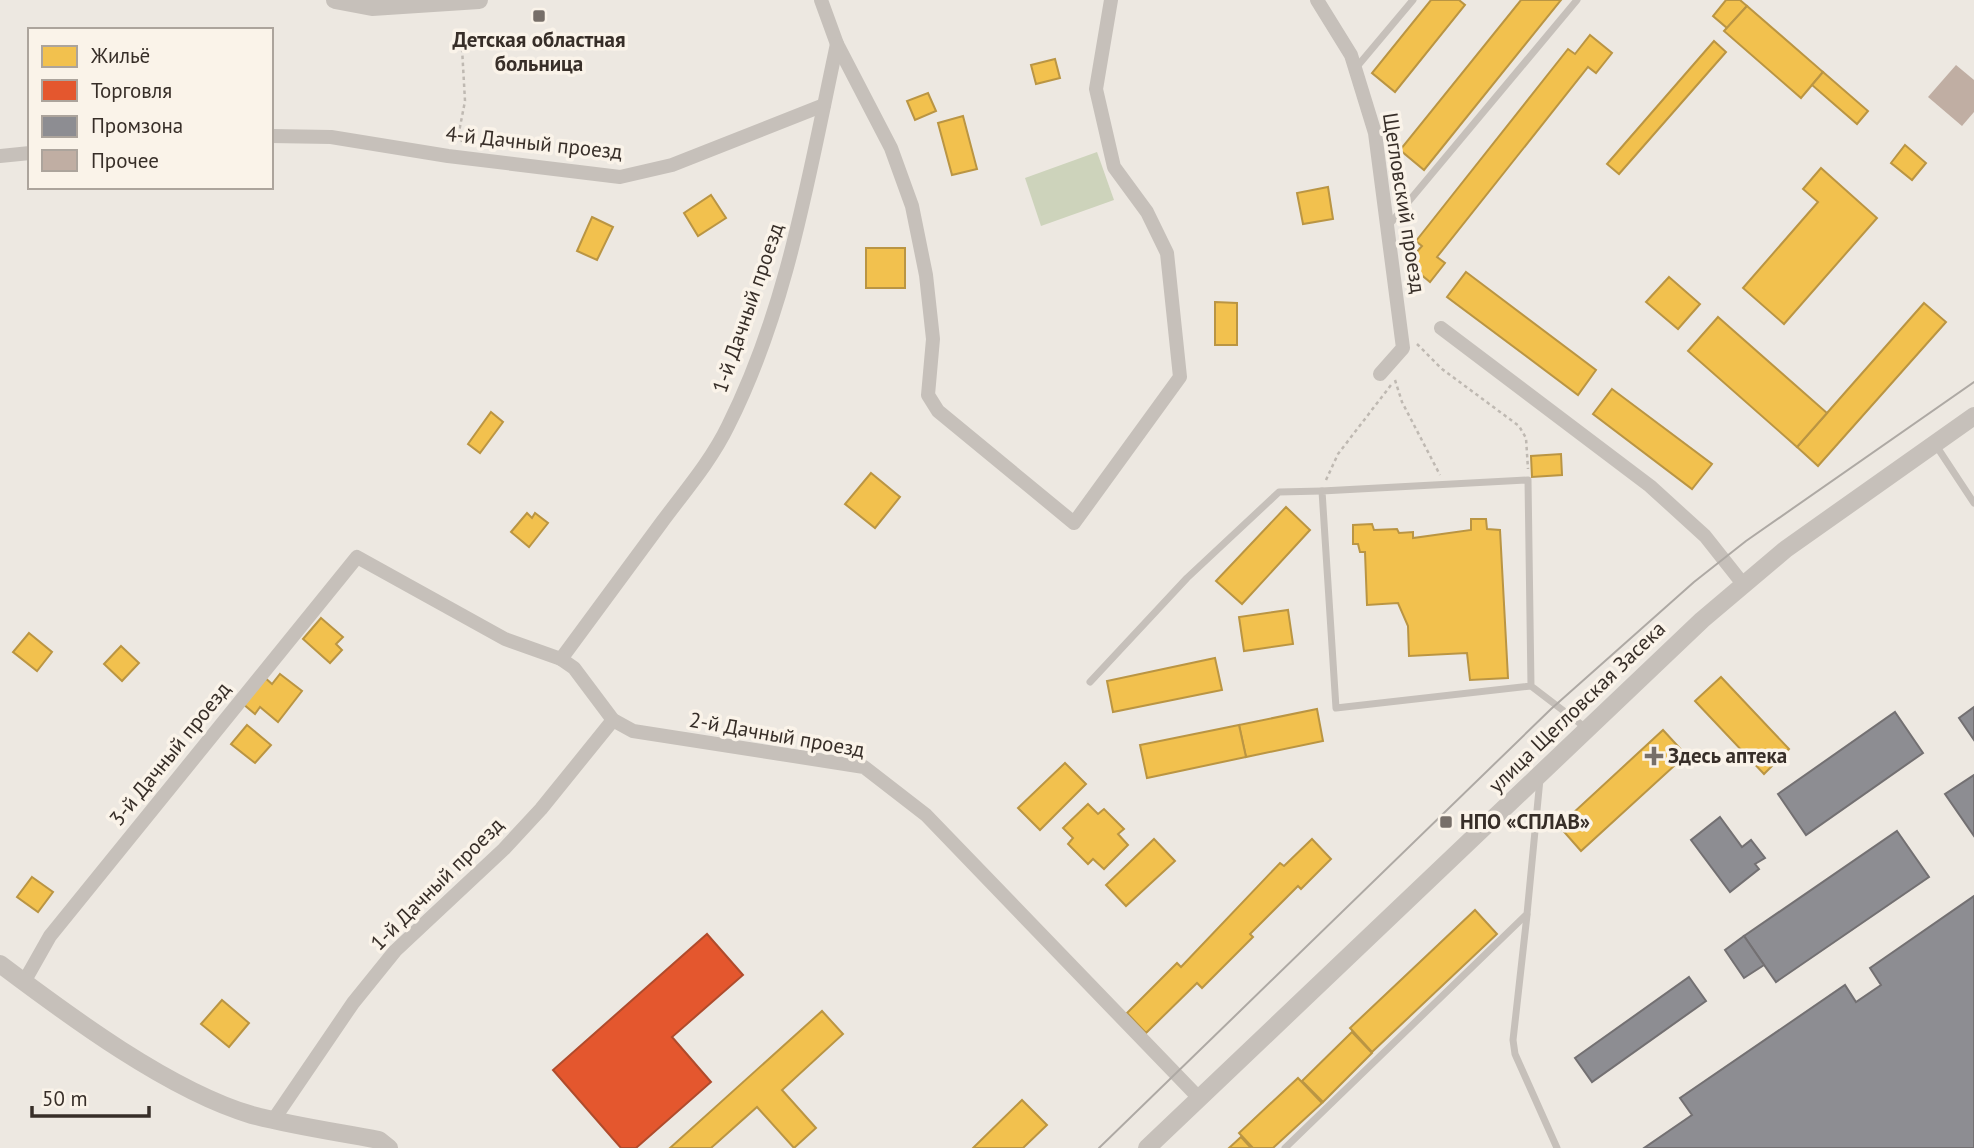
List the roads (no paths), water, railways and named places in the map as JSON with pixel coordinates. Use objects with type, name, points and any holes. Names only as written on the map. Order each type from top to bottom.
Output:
[{"type":"street","points":[[335,0],[372,7],[479,0]]},
{"type":"street","points":[[821,0],[837,44],[891,148],[912,206],[926,275],[933,339],[928,395],[938,411],[1074,523],[1180,377],[1167,253],[1147,212],[1114,167],[1096,89],[1111,0]]},
{"type":"street","name":"Щегловский проезд","points":[[1318,0],[1351,55],[1375,132],[1403,348],[1380,374]]},
{"type":"street","name":"1-й Дачный проезд","points":[[561,659],[706,464],[728,428],[751,375],[779,293],[799,219],[837,44]]},
{"type":"street","name":"4-й Дачный проезд","points":[[273,136],[331,137],[468,159],[620,177],[672,165],[824,105]]},
{"type":"street","points":[[0,156],[28,153]]},
{"type":"street","points":[[1441,328],[1650,486],[1705,536],[1743,584]]},
{"type":"street","name":"улица Щегловская Засека","points":[[1147,1148],[1541,772],[1743,584],[1786,549],[1974,416]]},
{"type":"street","name":"3-й Дачный проезд","points":[[24,982],[50,936],[357,557],[505,639],[561,659]]},
{"type":"street","points":[[561,659],[574,668],[613,720]]},
{"type":"street","name":"1-й Дачный проезд","points":[[274,1119],[353,1003],[396,951],[504,849],[541,809],[613,720]]},
{"type":"street","name":"2-й Дачный проезд","points":[[613,720],[633,731],[864,767],[926,816],[1198,1097]]},
{"type":"street","points":[[0,964],[65,1013],[177,1083],[251,1115],[379,1140],[390,1148]]},
{"type":"lane","points":[[1355,69],[1413,0]]},
{"type":"lane","points":[[1389,225],[1577,0]]},
{"type":"lane","points":[[1935,443],[1974,503]]},
{"type":"lane","points":[[1090,682],[1187,578],[1279,492],[1528,480],[1531,686]]},
{"type":"lane","points":[[1322,491],[1336,708],[1531,686],[1587,729]]},
{"type":"lane","points":[[1541,772],[1513,1040],[1515,1054],[1557,1148]]},
{"type":"lane","points":[[1285,1148],[1527,914]]},
{"type":"tram line","points":[[1099,1148],[1551,709],[1694,582],[1746,541],[1974,382]]},
{"type":"place","name":"Детская областная больница","points":[[539,16]]},
{"type":"place","name":"Здесь аптека","points":[[1654,756]]},
{"type":"place","name":"НПО «СПЛАВ»","points":[[1446,822]]}]
